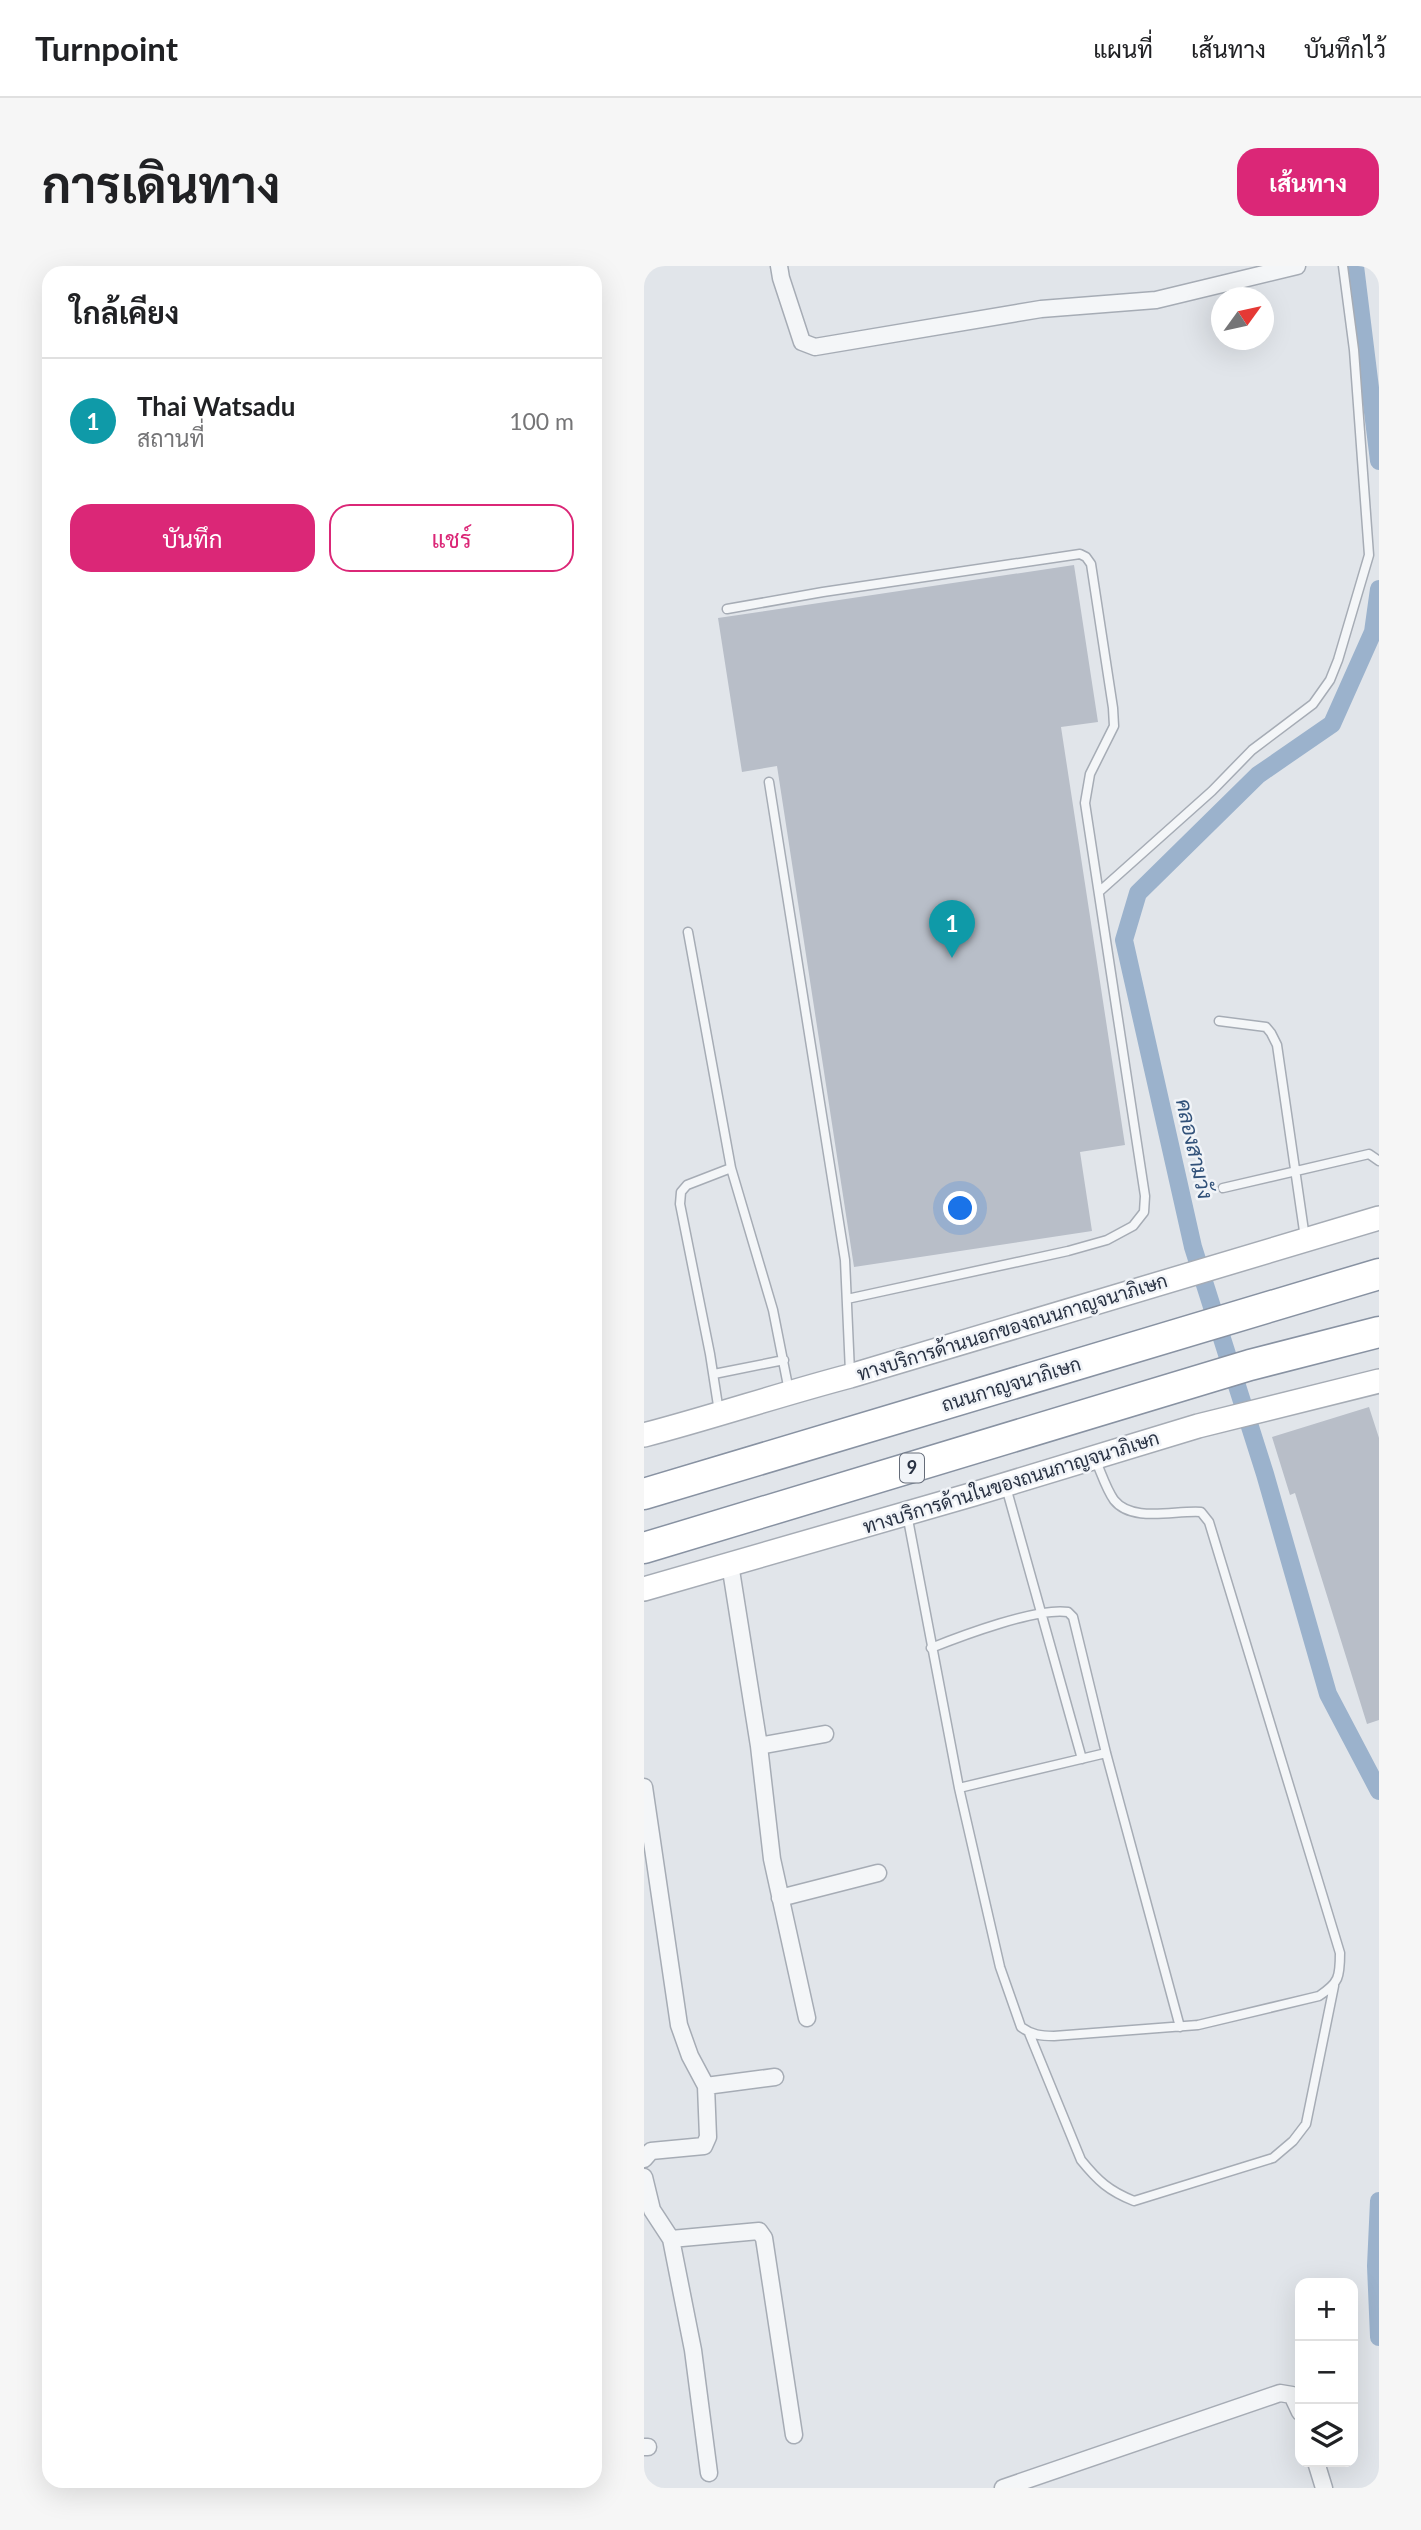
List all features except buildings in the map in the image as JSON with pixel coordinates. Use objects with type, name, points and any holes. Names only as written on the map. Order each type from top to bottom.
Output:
[{"type":"highway","name":"ถนนกาญจนาภิเษก","points":[[644,1494],[1379,1274]]},
{"type":"highway","name":"9","points":[[644,1548],[1250,1365],[1379,1332]]},
{"type":"main road","name":"ทางบริการด้านนอกของถนนกาญจนาภิเษก","points":[[644,1435],[1379,1218]]},
{"type":"main road","name":"ทางบริการด้านในของถนนกาญจนาภิเษก","points":[[644,1589],[1198,1426],[1379,1381]]},
{"type":"street","points":[[779,266],[802,342],[815,346],[1041,309],[1156,300],[1297,266]]},
{"type":"street","points":[[730,1564],[759,1746],[772,1859],[807,2018]]},
{"type":"street","points":[[759,1746],[825,1734]]},
{"type":"street","points":[[644,1791],[679,2025],[690,2056],[706,2086],[708,2137],[706,2144],[651,2151],[644,2159]]},
{"type":"street","points":[[780,1898],[878,1873]]},
{"type":"street","points":[[706,2086],[775,2077]]},
{"type":"street","points":[[644,2177],[652,2210],[671,2239],[693,2350],[709,2473]]},
{"type":"street","points":[[671,2239],[743,2231],[759,2231],[764,2238],[794,2435]]},
{"type":"street","points":[[1003,2488],[1035,2483],[1280,2393],[1292,2395],[1296,2404]]},
{"type":"street","points":[[1318,2467],[1324,2488]]},
{"type":"lane","points":[[1100,891],[1212,791],[1252,750],[1313,704],[1338,660],[1360,592],[1370,547],[1354,351],[1343,266]]},
{"type":"lane","points":[[727,610],[837,590],[1080,554],[1091,564],[1114,726],[1090,774],[1085,803],[1145,1196],[1143,1212],[1133,1226],[1107,1240],[847,1299]]},
{"type":"lane","points":[[769,782],[845,1260],[850,1376]]},
{"type":"lane","points":[[688,932],[731,1168],[773,1310],[789,1392]]},
{"type":"lane","points":[[1219,1021],[1266,1027],[1277,1045],[1305,1238]]},
{"type":"lane","points":[[1223,1188],[1369,1154],[1379,1161]]},
{"type":"lane","points":[[719,1415],[714,1374],[680,1204],[681,1192],[687,1185],[731,1168]]},
{"type":"lane","points":[[714,1374],[783,1360]]},
{"type":"lane","points":[[1029,2033],[1081,2160],[1112,2192],[1134,2201],[1273,2158],[1293,2141],[1306,2124],[1334,1986],[1340,1972],[1336,1936],[1209,1522],[1201,1512],[1136,1513],[1122,1508],[1113,1499],[1094,1457]]},
{"type":"lane","points":[[1006,1484],[1082,1759]]},
{"type":"lane","points":[[907,1513],[959,1788],[1000,1967],[1021,2027],[1029,2033],[1054,2036],[1198,2025],[1319,1996],[1334,1986]]},
{"type":"lane","points":[[931,1648],[976,1631],[1042,1614],[1060,1611],[1068,1612],[1073,1617],[1106,1753],[1180,2027]]},
{"type":"lane","points":[[959,1788],[1106,1753]]},
{"type":"waterway","name":"คลองสามวัง","points":[[1355,266],[1379,461]]},
{"type":"waterway","name":"คลองสามวัง","points":[[1379,589],[1373,632],[1332,724],[1258,775],[1138,893],[1124,940],[1193,1247],[1265,1474],[1328,1694],[1379,1791]]},
{"type":"waterway","name":"คลองสามวัง","points":[[1379,2201],[1376,2266],[1379,2337]]},
{"type":"place","name":"Thai Watsadu","points":[[952,958]]}]
